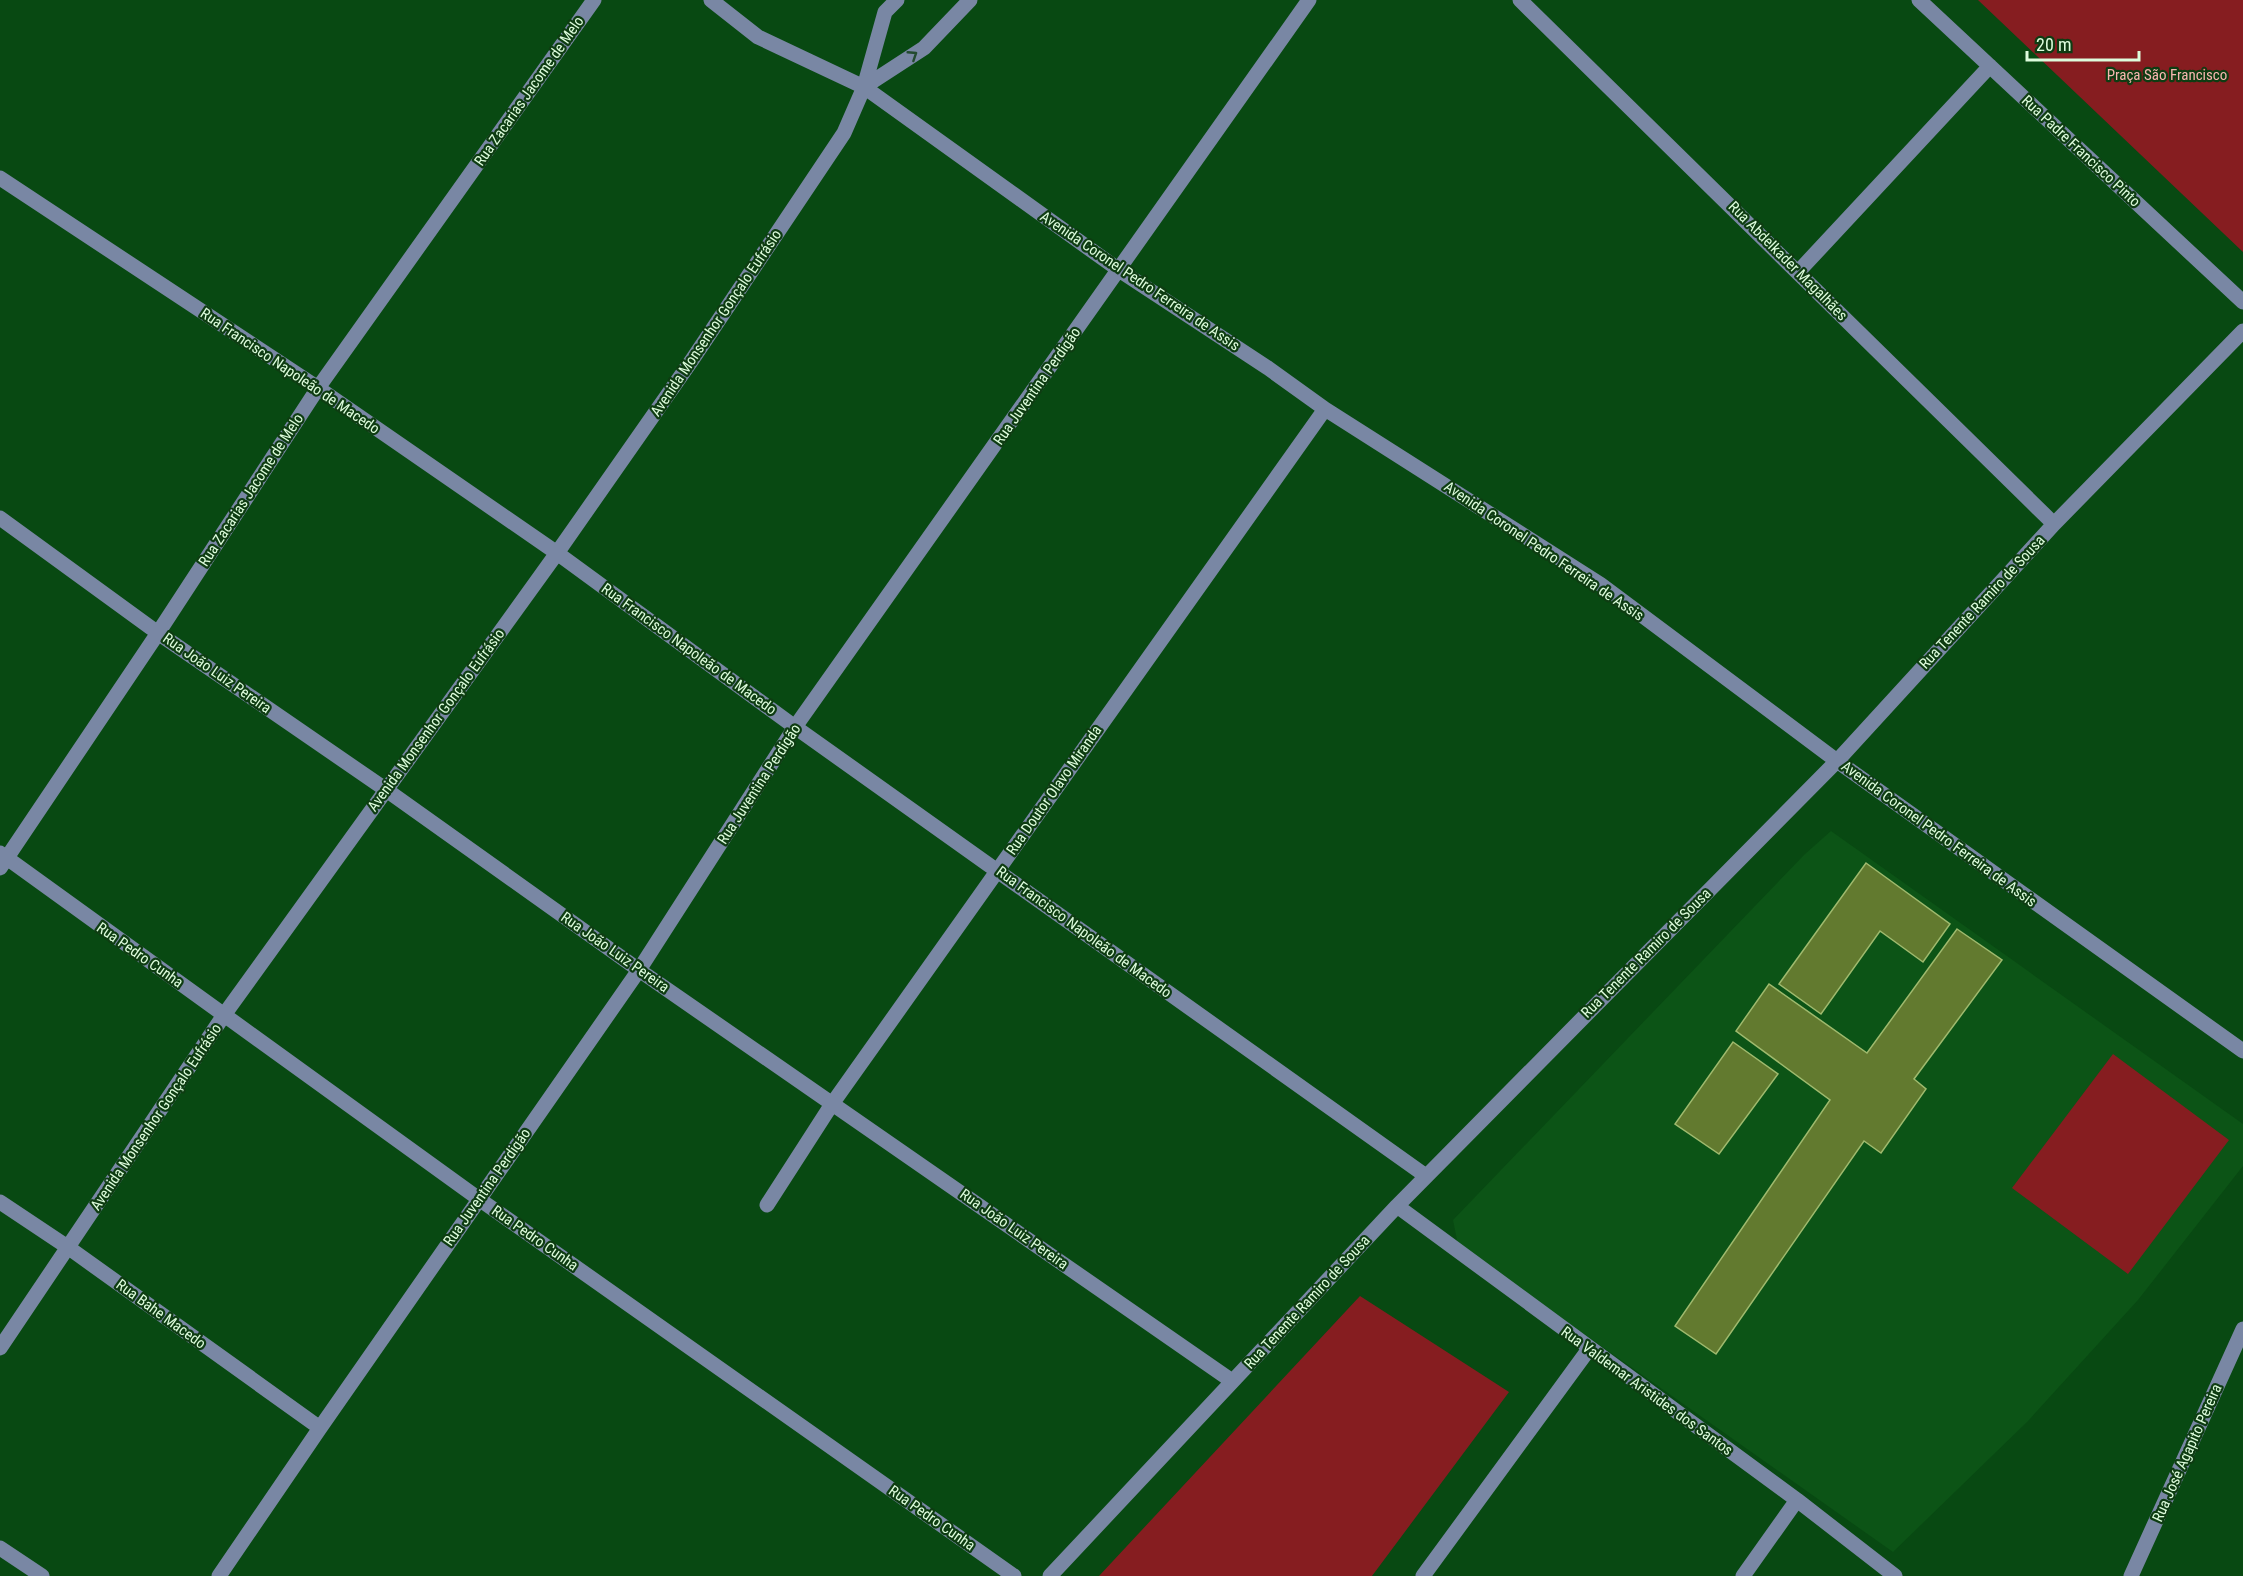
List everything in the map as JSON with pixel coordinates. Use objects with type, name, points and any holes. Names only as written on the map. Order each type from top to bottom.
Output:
[{"type":"street","name":"Rua Zacarias Jacome de Melo","points":[[2,860],[159,633],[318,388],[594,0]]},
{"type":"street","name":"Avenida Coronel Pedro Ferreira de Assis","points":[[711,0],[758,37],[864,87],[1119,270],[1268,368],[1325,409],[1599,584],[1837,761],[2243,1051]]},
{"type":"street","name":"Avenida Monsenhor Gonçalo Eufrásio","points":[[0,1348],[224,1015],[557,553],[692,360],[844,133],[864,87],[885,12],[897,0]]},
{"type":"street","points":[[864,87],[924,48],[970,0]]},
{"type":"street","name":"Rua Juventina Perdigão","points":[[219,1576],[639,970],[795,727],[1309,0]]},
{"type":"street","name":"Rua Abdelkader Magalhães","points":[[1520,0],[2054,524]]},
{"type":"street","name":"Rua Padre Francisco Pinto","points":[[1919,0],[2243,302]]},
{"type":"street","points":[[1798,272],[1990,66]]},
{"type":"street","name":"Rua Francisco Napoleão de Macedo","points":[[0,178],[318,388],[557,553],[795,727],[1426,1176]]},
{"type":"street","name":"Rua Tenente Ramiro de Sousa","points":[[1050,1576],[1397,1206],[1837,761],[2054,524],[2243,331]]},
{"type":"street","name":"Rua Doutor Olavo Miranda","points":[[767,1205],[832,1104],[1325,409]]},
{"type":"street","name":"Rua João Luiz Pereira","points":[[0,518],[159,633],[385,789],[639,970],[1232,1381]]},
{"type":"street","name":"Rua Pedro Cunha","points":[[2,860],[1014,1576]]},
{"type":"street","name":"Rua Bahe Macedo","points":[[0,1202],[69,1248],[320,1428]]},
{"type":"street","name":"Rua Valdemar Aristides dos Santos","points":[[1397,1206],[1797,1500],[1895,1576]]},
{"type":"street","name":"Rua José Agapito Pereira","points":[[2131,1576],[2243,1329]]},
{"type":"street","points":[[1423,1576],[1589,1349]]},
{"type":"street","points":[[1743,1576],[1797,1500]]},
{"type":"street","points":[[0,1548],[42,1576]]},
{"type":"shaded area","points":[[1831,831],[2243,1124],[2243,1166],[2138,1300],[2028,1421],[1893,1552],[1458,1245],[1453,1220],[1804,855]]},
{"type":"green space","name":"Praça São Francisco","points":[[1978,0],[2243,0],[2243,252]]},
{"type":"green space","points":[[2113,1054],[2229,1140],[2128,1274],[2012,1188]]},
{"type":"green space","points":[[1360,1296],[1509,1392],[1372,1576],[1099,1576]]},
{"type":"building","points":[[1866,863],[1950,924],[1923,962],[1880,931],[1821,1014],[1779,984]]},
{"type":"building","points":[[1957,929],[2002,960],[1914,1079],[1926,1089],[1881,1153],[1864,1141],[1716,1354],[1675,1326],[1830,1100],[1736,1031],[1769,984],[1867,1053]]},
{"type":"building","points":[[1733,1042],[1778,1074],[1719,1154],[1675,1124]]}]
